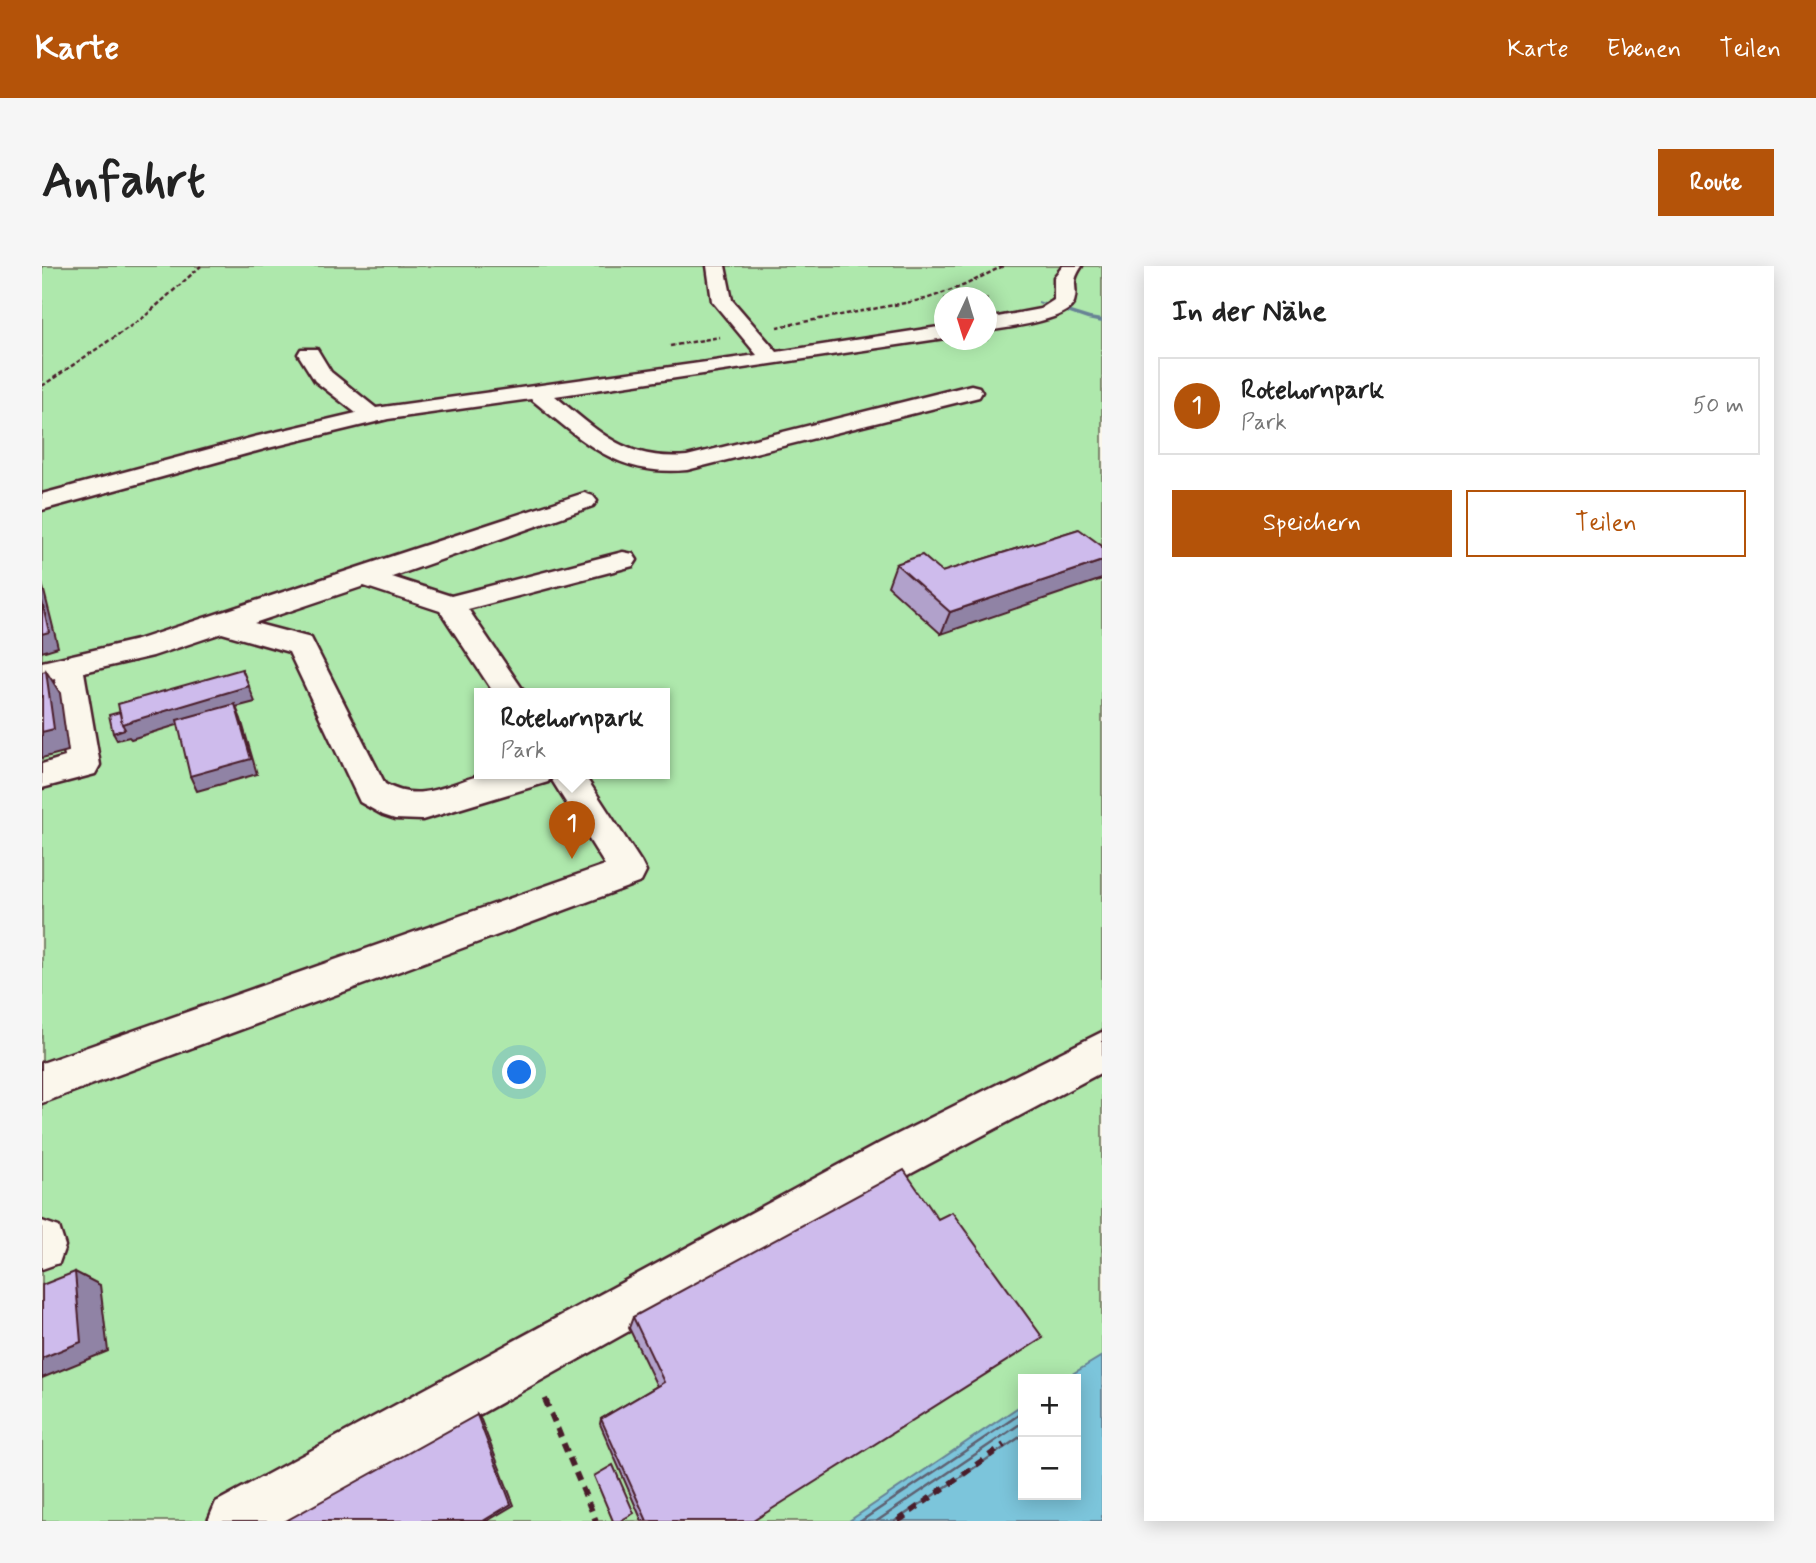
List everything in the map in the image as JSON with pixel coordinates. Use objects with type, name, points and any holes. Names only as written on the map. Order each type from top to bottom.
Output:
[{"type":"street","points":[[716,266],[722,301],[772,359]]},
{"type":"street","points":[[997,323],[1045,314],[1064,302],[1064,277],[1073,266]]},
{"type":"street","points":[[42,502],[262,442],[370,416],[934,334]]},
{"type":"street","points":[[309,354],[323,376],[364,408],[370,416]]},
{"type":"street","points":[[536,391],[602,443],[624,455],[652,464],[687,463],[971,392]]},
{"type":"street","points":[[42,776],[83,765],[55,669],[142,649],[364,577],[584,501]]},
{"type":"street","points":[[450,605],[623,560]]},
{"type":"street","points":[[221,623],[301,645],[372,793],[395,806],[422,807],[516,779]]},
{"type":"street","points":[[42,1083],[628,872],[569,779]]},
{"type":"street","points":[[235,1521],[896,1158],[1102,1051]]},
{"type":"lane","points":[[364,577],[450,605],[507,688]]},
{"type":"path","points":[[42,386],[144,317],[201,266]]},
{"type":"path","points":[[750,332],[926,299],[965,285],[1003,266]]},
{"type":"path","points":[[529,1359],[596,1521]]},
{"type":"path","points":[[898,1521],[1004,1446]]},
{"type":"green space","points":[[42,266],[1102,266],[1102,1521],[42,1521]]},
{"type":"water","points":[[1102,1356],[1102,1521],[849,1521],[1018,1407],[1018,1500],[1081,1500],[1081,1374],[1072,1374]]},
{"type":"building","points":[[1079,529],[1102,546],[1102,561],[950,612],[896,564],[922,555],[942,572]]},
{"type":"building","points":[[42,601],[49,632],[42,634]]},
{"type":"building","points":[[242,669],[249,686],[122,724],[118,704]]},
{"type":"building","points":[[46,671],[54,729],[42,732],[42,672]]},
{"type":"building","points":[[235,704],[251,759],[190,776],[177,720]]},
{"type":"building","points":[[120,712],[125,729],[113,733],[109,715]]},
{"type":"building","points":[[904,1170],[938,1219],[952,1212],[1043,1338],[753,1521],[647,1521],[601,1419],[664,1382],[633,1317]]},
{"type":"building","points":[[75,1272],[81,1342],[42,1358],[42,1285]]},
{"type":"building","points":[[477,1415],[511,1504],[483,1521],[286,1521]]},
{"type":"building","points":[[613,1465],[634,1513],[620,1521],[613,1521],[594,1476]]},
{"type":"waterway","points":[[1040,302],[1102,321]]},
{"type":"place","name":"Rotehornpark","points":[[572,859]]}]
